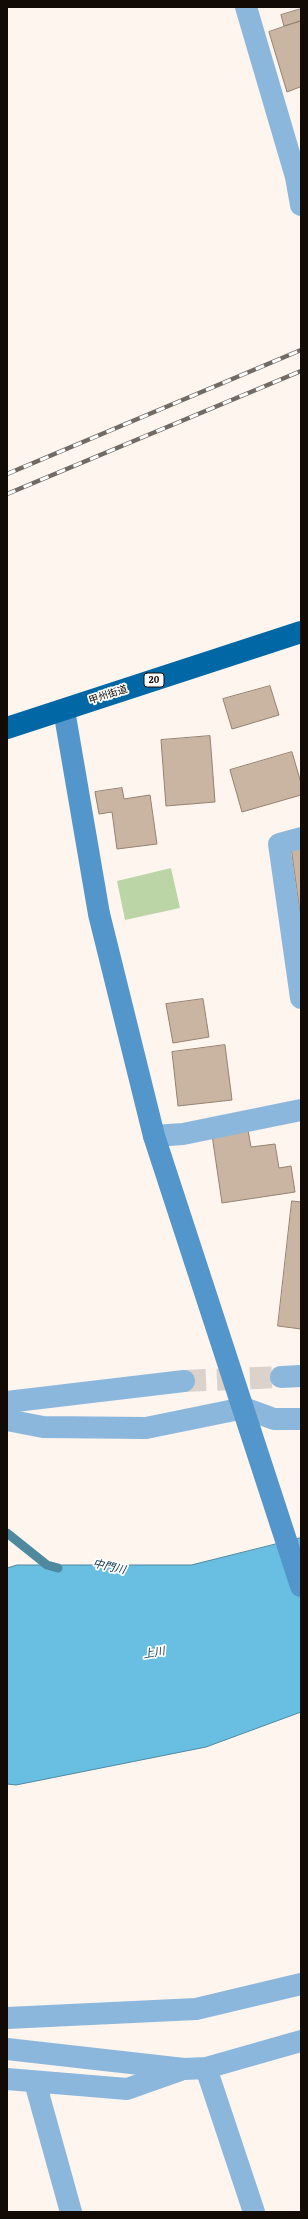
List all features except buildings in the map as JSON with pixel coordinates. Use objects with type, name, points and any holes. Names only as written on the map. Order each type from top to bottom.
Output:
[{"type":"highway","name":"甲州街道","points":[[7,728],[301,632]]},
{"type":"street","points":[[246,7],[296,177],[301,205]]},
{"type":"street","points":[[64,710],[98,914],[154,1136],[301,1586]]},
{"type":"street","points":[[301,838],[279,844],[301,998]]},
{"type":"street","points":[[154,1136],[183,1134],[301,1110]]},
{"type":"street","points":[[7,1402],[184,1381]]},
{"type":"street","points":[[7,1420],[43,1427],[146,1428],[244,1408],[274,1419],[301,1419]]},
{"type":"street","points":[[7,2018],[196,2009],[301,1984]]},
{"type":"street","points":[[7,2049],[184,2069],[206,2068],[301,2041]]},
{"type":"street","points":[[206,2068],[254,2212]]},
{"type":"street","points":[[7,2079],[127,2089],[184,2069]]},
{"type":"street","points":[[35,2082],[72,2212]]},
{"type":"green space","points":[[171,868],[180,908],[125,920],[117,881]]},
{"type":"water","name":"上川","points":[[301,1538],[301,1712],[206,1747],[16,1785],[7,1784],[7,1568],[17,1565],[191,1565]]},
{"type":"waterway","name":"中門川","points":[[7,1533],[47,1565],[58,1568]]},
{"type":"tunnel","points":[[184,1381],[281,1377]]},
{"type":"railway","points":[[7,474],[301,350]]},
{"type":"railway","points":[[7,494],[301,371]]}]
